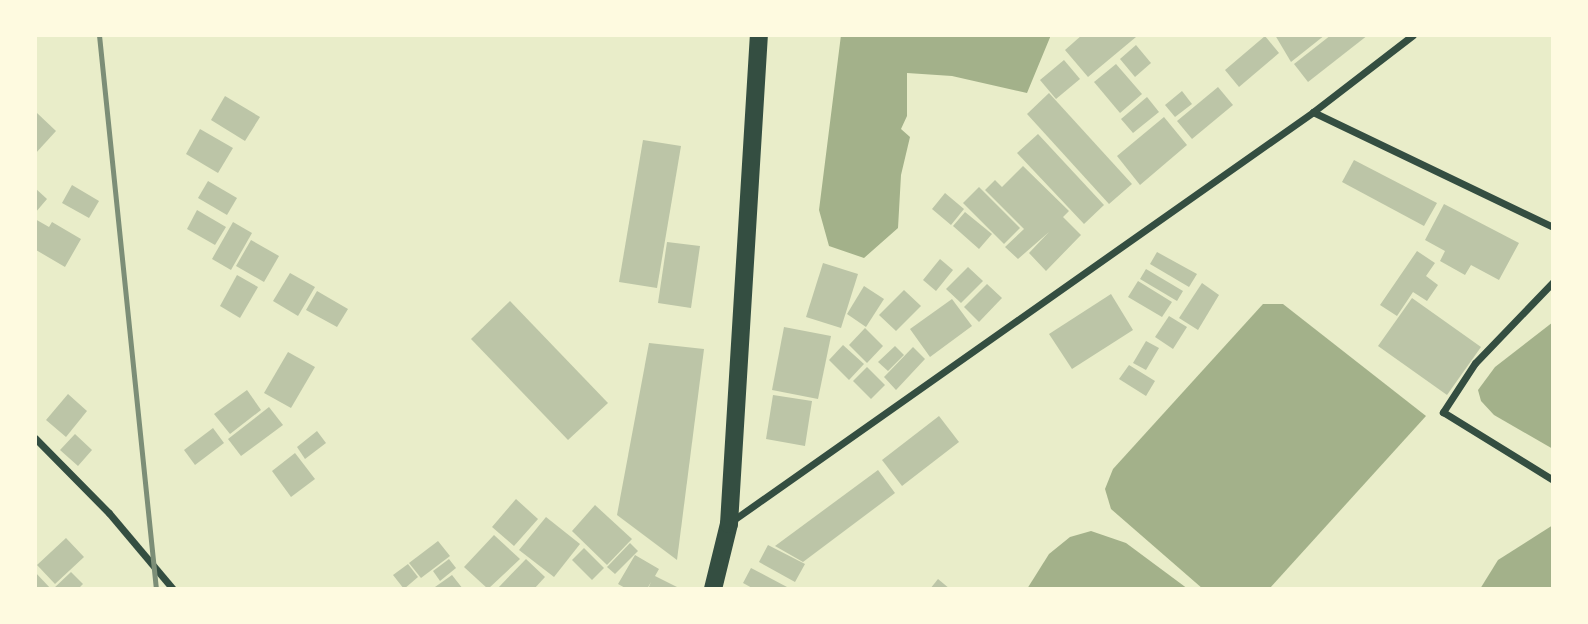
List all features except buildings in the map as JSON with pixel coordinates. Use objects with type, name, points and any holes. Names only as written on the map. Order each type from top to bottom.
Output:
[{"type":"main road","points":[[713,589],[729,524],[759,35]]},
{"type":"street","points":[[729,524],[1313,112],[1413,35]]},
{"type":"street","points":[[1313,112],[1553,227]]},
{"type":"street","points":[[1553,282],[1475,363],[1443,412],[1553,481]]},
{"type":"street","points":[[35,438],[109,513],[173,589]]},
{"type":"shaded area","points":[[841,35],[1051,35],[1027,93],[952,76],[907,73],[907,116],[901,129],[910,137],[901,175],[898,228],[864,258],[829,246],[819,210]]},
{"type":"shaded area","points":[[1263,304],[1283,304],[1426,416],[1269,589],[1203,589],[1111,509],[1105,489],[1113,469]]},
{"type":"shaded area","points":[[1553,322],[1553,449],[1494,415],[1481,401],[1478,390],[1495,367]]},
{"type":"shaded area","points":[[1553,525],[1553,589],[1480,589],[1498,560]]},
{"type":"shaded area","points":[[1091,531],[1126,543],[1188,589],[1027,589],[1049,554],[1070,537]]},
{"type":"railway","points":[[99,35],[156,589]]}]
